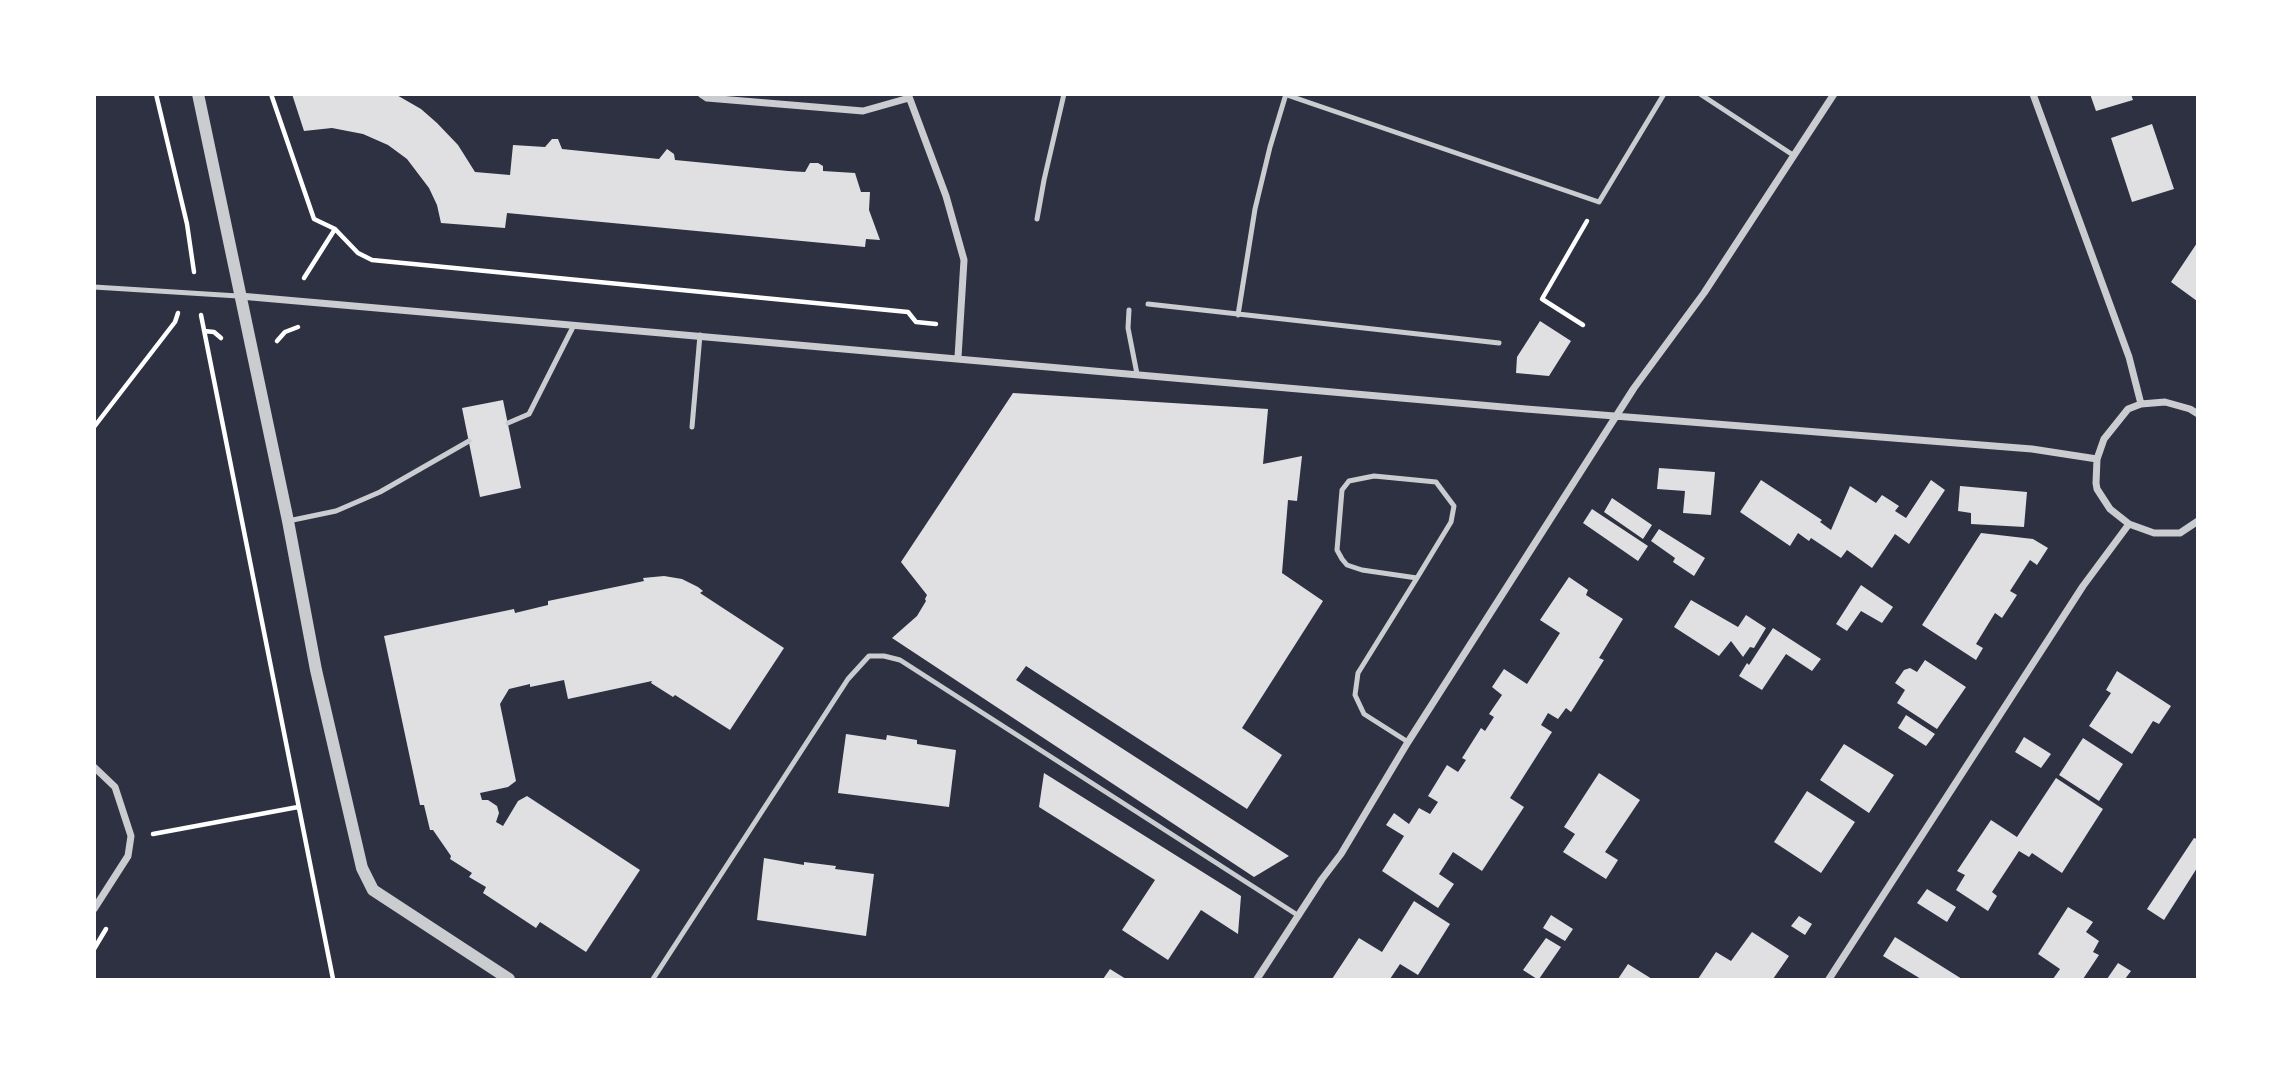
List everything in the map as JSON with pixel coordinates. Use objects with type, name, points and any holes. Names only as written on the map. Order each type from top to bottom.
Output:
[{"type":"street","points":[[198,94],[288,521],[316,670],[362,868],[373,890],[509,979]]},
{"type":"street","points":[[701,94],[707,98],[863,111],[909,96],[946,196],[964,260],[958,358]]},
{"type":"street","points":[[1257,979],[1341,854],[1408,742],[1616,415],[1704,293],[1834,94]]},
{"type":"street","points":[[2033,94],[2129,357],[2141,404]]},
{"type":"street","points":[[240,296],[2018,448],[2097,459]]},
{"type":"street","points":[[2197,414],[2190,409],[2165,402],[2141,404],[2129,409],[2104,439],[2097,459],[2097,489],[2110,509],[2129,524],[2154,533],[2180,533],[2197,521]]},
{"type":"street","points":[[1829,979],[2083,586],[2129,524]]},
{"type":"street","points":[[94,767],[115,787],[131,836],[128,856],[94,909]]},
{"type":"lane","points":[[1037,219],[1064,94]]},
{"type":"lane","points":[[1238,315],[1255,209],[1285,95],[1598,202],[1664,94]]},
{"type":"lane","points":[[1700,94],[1793,155]]},
{"type":"lane","points":[[94,287],[240,296]]},
{"type":"lane","points":[[1148,304],[1499,343]]},
{"type":"lane","points":[[1129,310],[1128,328],[1137,374]]},
{"type":"lane","points":[[508,423],[529,414],[575,325]]},
{"type":"lane","points":[[692,427],[701,335]]},
{"type":"lane","points":[[288,521],[336,511],[380,492],[469,441]]},
{"type":"lane","points":[[1408,742],[1364,714],[1355,695],[1359,673],[1417,578],[1451,522],[1454,506],[1436,482],[1374,476],[1349,481],[1342,491],[1337,550],[1342,559],[1347,565],[1362,570],[1417,578]]},
{"type":"lane","points":[[653,979],[848,679],[869,656],[900,660],[1299,916]]},
{"type":"path","points":[[156,94],[187,224],[197,292],[333,979]]},
{"type":"path","points":[[271,94],[314,219],[335,229],[358,253],[372,260],[908,312],[916,322],[960,327]]},
{"type":"path","points":[[1583,325],[1542,299],[1598,202]]},
{"type":"path","points":[[94,427],[175,322],[179,310],[197,292]]},
{"type":"path","points":[[131,836],[190,828],[298,807]]},
{"type":"building","points":[[292,94],[395,94],[421,109],[437,123],[458,145],[475,172],[510,175],[513,145],[545,147],[552,139],[558,139],[562,149],[659,159],[667,149],[674,154],[675,160],[788,171],[805,172],[810,163],[818,163],[823,166],[823,171],[855,173],[861,192],[870,192],[869,210],[880,240],[866,239],[865,247],[507,213],[505,228],[441,223],[429,188],[407,159],[388,145],[363,134],[332,128],[304,131]]},
{"type":"building","points":[[2090,94],[2131,94],[2133,100],[2096,111]]},
{"type":"building","points":[[2152,124],[2174,189],[2132,202],[2111,138]]},
{"type":"building","points":[[2197,243],[2197,301],[2171,282]]},
{"type":"building","points":[[1540,321],[1571,341],[1549,376],[1516,373],[1517,357]]},
{"type":"building","points":[[1013,393],[1268,409],[1263,464],[1302,456],[1297,501],[1288,500],[1282,573],[1323,601],[1242,728],[1282,755],[1247,809],[1026,666],[1016,680],[1289,856],[1254,877],[892,638],[917,616],[927,595],[901,562]]},
{"type":"building","points":[[503,400],[521,488],[480,497],[462,408]]},
{"type":"building","points":[[1659,468],[1715,472],[1711,515],[1683,513],[1685,491],[1657,489]]},
{"type":"building","points":[[1761,480],[1822,520],[1820,522],[1831,530],[1850,486],[1876,503],[1882,495],[1899,506],[1895,511],[1906,518],[1931,480],[1945,490],[1909,544],[1895,534],[1872,568],[1847,550],[1841,558],[1811,538],[1809,541],[1798,533],[1790,546],[1740,512]]},
{"type":"building","points":[[1960,486],[2027,492],[2024,527],[1971,524],[1971,513],[1958,511]]},
{"type":"building","points":[[1612,498],[1652,525],[1643,539],[1604,512]]},
{"type":"building","points":[[1592,509],[1648,546],[1638,561],[1583,523]]},
{"type":"building","points":[[1659,529],[1705,558],[1694,576],[1673,562],[1675,558],[1651,541]]},
{"type":"building","points":[[1981,533],[2033,539],[2048,548],[2037,565],[2030,560],[2010,591],[2017,595],[2002,618],[1995,613],[1976,644],[1983,648],[1976,660],[1922,625]]},
{"type":"building","points":[[664,576],[682,579],[698,587],[703,591],[700,593],[784,648],[730,730],[675,695],[673,697],[651,683],[652,681],[568,699],[564,680],[509,689],[500,704],[516,781],[508,787],[480,793],[482,800],[488,800],[497,806],[499,813],[496,822],[503,826],[518,801],[527,796],[640,870],[586,952],[540,922],[536,928],[483,893],[486,887],[469,877],[472,873],[450,859],[451,856],[433,830],[430,830],[424,805],[420,805],[384,636],[514,609],[515,613],[548,605],[548,601],[644,581],[643,578]]},
{"type":"building","points":[[1569,577],[1588,590],[1586,595],[1623,619],[1599,658],[1604,660],[1571,712],[1566,708],[1558,719],[1548,713],[1541,725],[1552,732],[1510,798],[1524,807],[1482,871],[1453,852],[1439,874],[1454,884],[1438,908],[1382,871],[1404,836],[1386,825],[1394,813],[1409,824],[1419,808],[1430,814],[1438,802],[1428,796],[1447,765],[1458,772],[1466,760],[1462,758],[1481,728],[1485,731],[1494,717],[1489,714],[1502,695],[1492,687],[1504,669],[1527,684],[1560,633],[1540,620]]},
{"type":"building","points":[[1861,585],[1893,607],[1882,623],[1861,611],[1847,631],[1836,624]]},
{"type":"building","points":[[1691,600],[1738,627],[1746,615],[1766,628],[1754,648],[1750,647],[1743,657],[1731,641],[1719,656],[1674,627]]},
{"type":"building","points":[[1773,628],[1821,659],[1812,671],[1786,654],[1762,690],[1739,676]]},
{"type":"building","points":[[1925,660],[1966,687],[1937,729],[1897,703],[1905,690],[1895,683],[1904,670],[1910,668],[1917,672]]},
{"type":"building","points":[[2117,671],[2171,706],[2159,724],[2153,721],[2132,754],[2089,726],[2111,693],[2106,690]]},
{"type":"building","points":[[1906,715],[1935,734],[1926,746],[1898,728]]},
{"type":"building","points":[[846,734],[886,740],[887,735],[917,740],[917,744],[956,750],[949,807],[838,793]]},
{"type":"building","points":[[2024,737],[2051,754],[2041,768],[2015,752]]},
{"type":"building","points":[[2083,738],[2123,764],[2099,801],[2059,775]]},
{"type":"building","points":[[1844,744],[1894,775],[1869,813],[1820,780]]},
{"type":"building","points":[[1044,773],[1241,896],[1238,934],[1201,910],[1168,960],[1122,930],[1155,880],[1039,807]]},
{"type":"building","points":[[1599,773],[1640,800],[1605,852],[1618,860],[1606,879],[1563,852],[1575,834],[1564,827]]},
{"type":"building","points":[[2056,778],[2103,809],[2062,873],[2032,853],[2029,857],[2019,851],[1992,892],[1997,896],[1988,911],[1956,890],[1965,875],[1957,871],[1991,820],[2017,837]]},
{"type":"building","points":[[1807,791],[1855,822],[1821,873],[1774,842]]},
{"type":"building","points":[[2194,838],[2197,839],[2197,868],[2164,920],[2147,909]]},
{"type":"building","points":[[764,858],[804,865],[804,862],[836,866],[835,869],[874,874],[866,936],[757,920]]},
{"type":"building","points":[[1927,889],[1956,907],[1947,922],[1917,903]]},
{"type":"building","points":[[1414,901],[1450,924],[1418,975],[1400,964],[1390,979],[1332,979],[1359,938],[1382,952]]},
{"type":"building","points":[[2068,907],[2093,922],[2086,932],[2099,941],[2093,952],[2099,955],[2083,979],[2053,979],[2060,969],[2038,954]]},
{"type":"building","points":[[1551,915],[1573,929],[1565,941],[1543,928]]},
{"type":"building","points":[[1799,916],[1812,924],[1805,935],[1791,926]]},
{"type":"building","points":[[1752,932],[1789,956],[1773,979],[1698,979],[1716,952],[1731,961]]},
{"type":"building","points":[[1895,937],[1962,979],[1921,979],[1883,956]]},
{"type":"building","points":[[1546,938],[1561,947],[1537,979],[1523,970]]},
{"type":"building","points":[[2118,963],[2131,971],[2125,979],[2107,979]]},
{"type":"building","points":[[1628,964],[1652,979],[1618,979]]},
{"type":"building","points":[[1110,969],[1126,979],[1103,979]]}]
